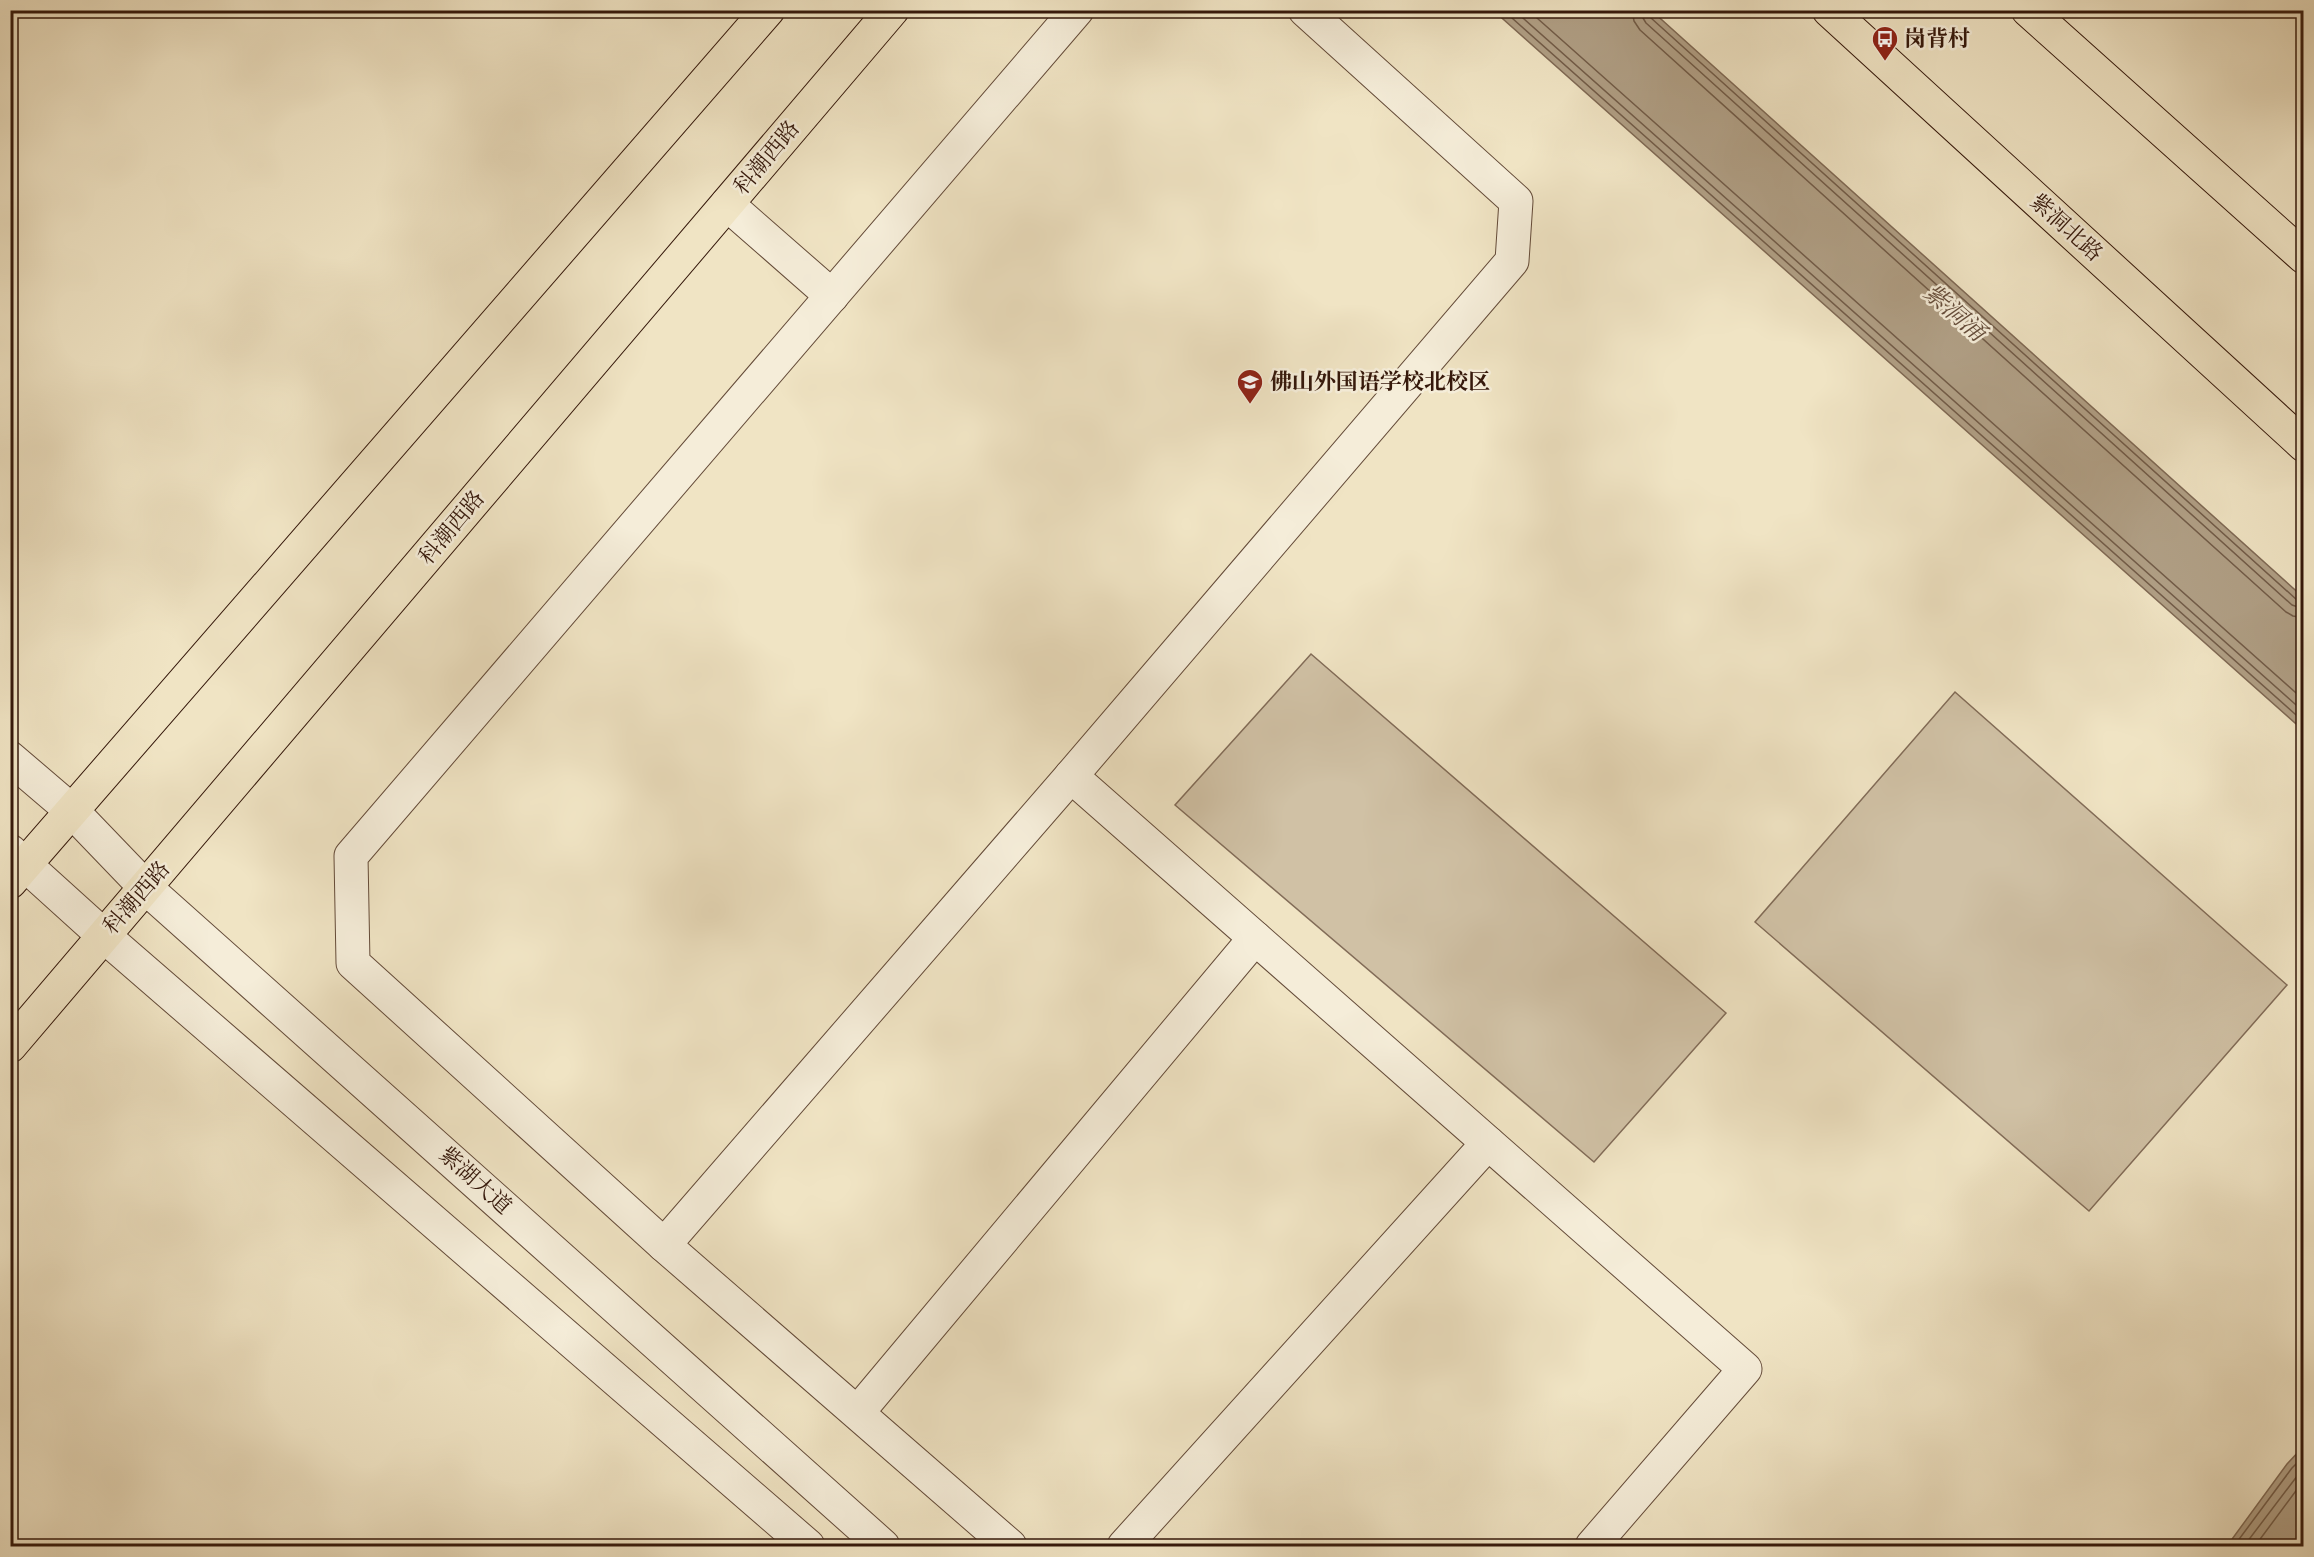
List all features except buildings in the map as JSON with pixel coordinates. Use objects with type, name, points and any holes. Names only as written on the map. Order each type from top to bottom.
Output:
[{"type":"main road","points":[[16,866],[72,811],[768,10]]},
{"type":"main road","name":"科潮西路","points":[[10,1046],[147,888],[892,10]]},
{"type":"main road","name":"紫洞北路","points":[[1829,10],[2304,445]]},
{"type":"main road","points":[[2028,10],[2304,257]]},
{"type":"street","points":[[1010,1546],[664,1245],[353,963],[351,856],[1077,10]]},
{"type":"street","points":[[664,1245],[1071,776],[1512,261],[1516,201],[1305,10]]},
{"type":"street","points":[[727,204],[832,296]]},
{"type":"street","name":"紫湖大道","points":[[10,758],[72,811],[147,888],[883,1546]]},
{"type":"street","points":[[1071,776],[1745,1369],[1592,1546]]},
{"type":"street","points":[[16,866],[104,936],[808,1546]]},
{"type":"street","points":[[858,1412],[1255,938]]},
{"type":"street","points":[[1124,1546],[1488,1143]]},
{"type":"shaded area","points":[[1311,654],[1726,1013],[1594,1162],[1175,805]]},
{"type":"shaded area","points":[[1955,692],[2287,985],[2089,1211],[1755,922]]},
{"type":"water","name":"紫洞涌","points":[[1494,11],[1652,11],[2303,597],[2303,730]]},
{"type":"water","points":[[2303,1447],[2303,1546],[2227,1546],[2287,1464]]},
{"type":"place","name":"岗背村","points":[[1885,62]]},
{"type":"place","name":"佛山外国语学校北校区","points":[[1250,405]]}]
